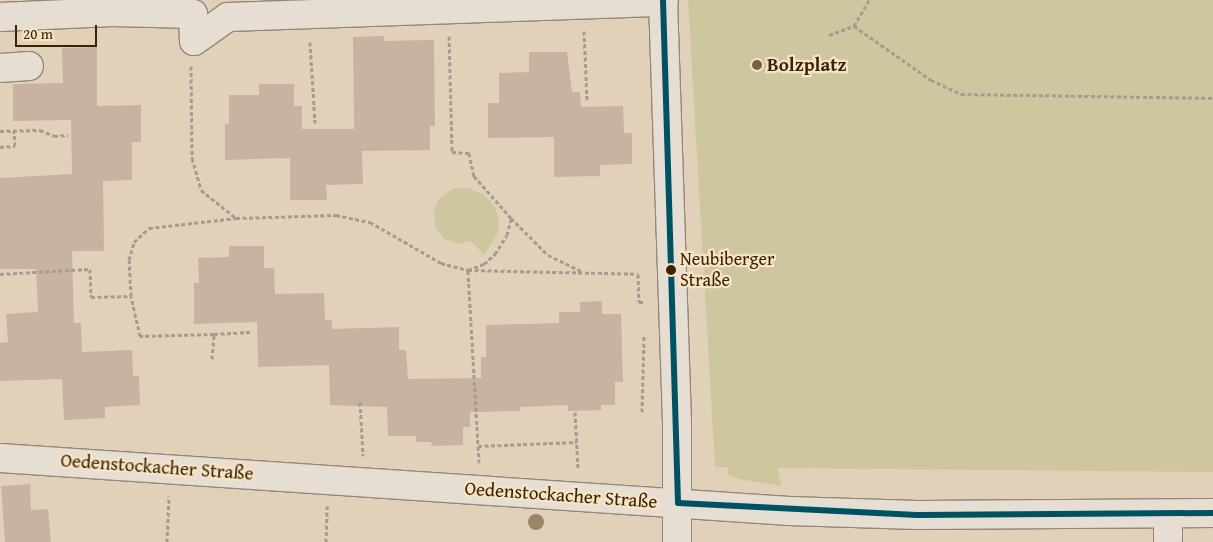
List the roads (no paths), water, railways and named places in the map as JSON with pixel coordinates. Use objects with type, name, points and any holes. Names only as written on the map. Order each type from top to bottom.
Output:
[{"type":"street","points":[[0,17],[112,12],[228,17],[664,1],[678,503],[677,542]]},
{"type":"street","points":[[193,14],[194,41],[228,17]]},
{"type":"street","points":[[0,68],[29,66]]},
{"type":"street","name":"Oedenstockacher Straße","points":[[0,458],[678,503],[917,515],[1168,526],[1213,513]]},
{"type":"place","name":"Bolzplatz","points":[[757,65]]},
{"type":"place","name":"Neubiberger Straße","points":[[671,270]]}]
